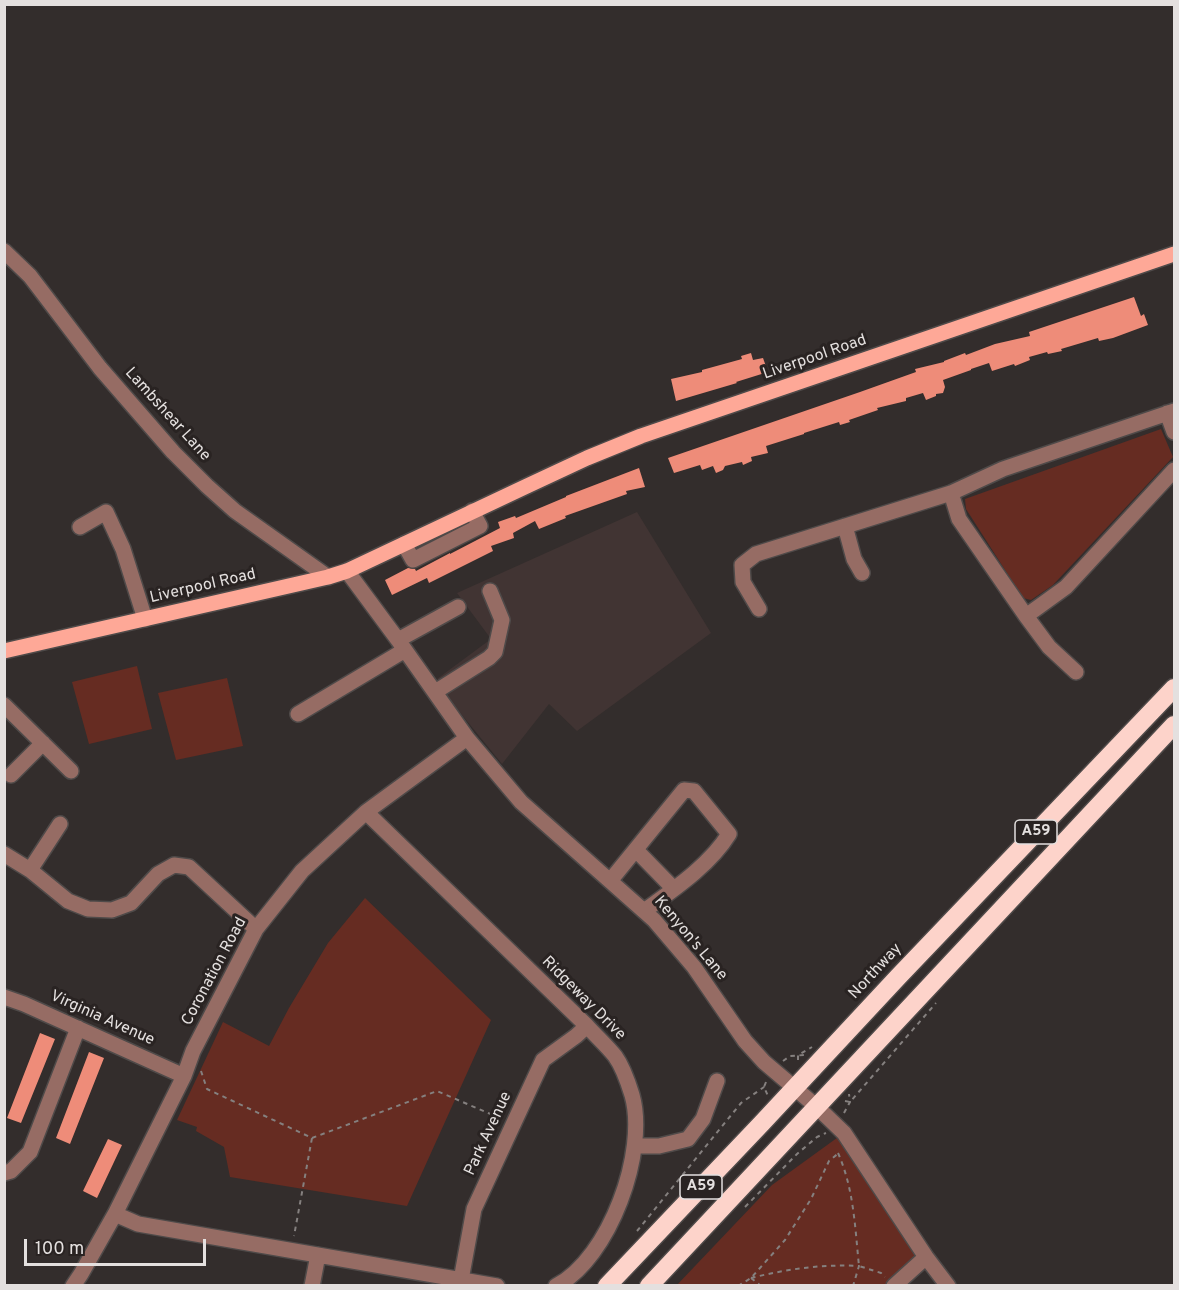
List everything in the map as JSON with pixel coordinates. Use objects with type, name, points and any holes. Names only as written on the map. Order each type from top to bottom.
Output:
[{"type":"highway","name":"Northway","points":[[607,1286],[898,976],[1174,688]]},
{"type":"highway","name":"A59","points":[[649,1286],[1174,725]]},
{"type":"main road","name":"Liverpool Road","points":[[4,651],[347,571],[587,458],[641,436],[1174,254]]},
{"type":"street","name":"Lambshear Lane","points":[[4,251],[30,276],[100,368],[173,452],[235,511],[328,576]]},
{"type":"street","points":[[759,609],[743,582],[742,565],[756,554],[951,493],[1004,469],[1171,412],[1174,432]]},
{"type":"street","points":[[1026,616],[1066,587],[1174,470]]},
{"type":"street","points":[[951,493],[959,519],[1026,616],[1049,647],[1076,672]]},
{"type":"street","points":[[80,527],[106,512],[123,549],[145,619]]},
{"type":"street","points":[[845,526],[854,559],[862,573]]},
{"type":"street","name":"Kenyon's Lane","points":[[347,571],[467,738],[520,802],[654,920],[694,968],[754,1052],[817,1107],[852,1144],[926,1257],[948,1286]]},
{"type":"street","points":[[435,693],[495,652],[502,620],[490,591]]},
{"type":"street","points":[[298,714],[312,698],[402,645],[458,607]]},
{"type":"street","points":[[4,705],[71,771]]},
{"type":"street","name":"Coronation Road","points":[[73,1286],[115,1214],[184,1076],[193,1051],[256,929],[302,871],[366,812],[467,738]]},
{"type":"street","points":[[11,775],[43,743]]},
{"type":"street","points":[[610,881],[684,790],[694,791],[729,834],[694,873],[644,910]]},
{"type":"street","name":"Ridgeway Drive","points":[[366,812],[587,1026],[616,1057],[625,1075],[635,1115],[635,1146],[622,1196],[601,1241],[585,1262],[565,1281],[556,1286]]},
{"type":"street","points":[[30,870],[60,824]]},
{"type":"street","points":[[636,850],[674,889]]},
{"type":"street","points":[[4,854],[30,870],[68,901],[88,909],[112,910],[131,903],[158,874],[174,865],[189,867],[256,929]]},
{"type":"street","name":"Virginia Avenue","points":[[4,997],[184,1076]]},
{"type":"street","name":"Park Avenue","points":[[461,1280],[474,1209],[543,1060],[587,1026]]},
{"type":"street","points":[[4,1173],[11,1171],[30,1152],[78,1028]]},
{"type":"street","points":[[635,1146],[659,1146],[688,1139],[703,1119],[717,1081]]},
{"type":"street","points":[[115,1214],[138,1224],[497,1286]]},
{"type":"street","points":[[312,1286],[318,1255]]},
{"type":"street","points":[[890,1282],[926,1257]]},
{"type":"path","points":[[193,1051],[207,1089],[312,1138],[437,1091],[514,1124]]},
{"type":"path","points":[[798,1054],[798,1060]]},
{"type":"path","points":[[636,1232],[741,1103],[764,1087],[769,1088]]},
{"type":"path","points":[[845,1101],[850,1102]]},
{"type":"path","points":[[741,1211],[817,1137],[817,1130]]},
{"type":"path","points":[[292,1251],[312,1138]]},
{"type":"path","points":[[738,1286],[751,1278],[785,1240],[811,1199],[829,1161],[852,1144]]},
{"type":"path","points":[[838,1154],[848,1181],[855,1216],[859,1266],[853,1286]]},
{"type":"path","points":[[751,1278],[778,1271],[837,1265],[859,1266],[881,1273],[890,1282]]},
{"type":"path","points":[[751,1278],[761,1286]]},
{"type":"shaded area","points":[[1161,429],[1173,457],[1053,585],[1031,600],[1023,598],[966,509],[965,499]]},
{"type":"shaded area","points":[[637,512],[711,633],[577,731],[549,704],[502,764],[444,693],[449,689],[437,679],[491,639],[457,593]]},
{"type":"shaded area","points":[[137,666],[152,729],[89,744],[72,682]]},
{"type":"shaded area","points":[[227,678],[243,746],[176,760],[158,693]]},
{"type":"shaded area","points":[[365,898],[491,1020],[407,1206],[230,1177],[224,1147],[196,1131],[197,1127],[177,1120],[223,1022],[269,1046],[328,943]]},
{"type":"shaded area","points":[[841,1135],[922,1257],[886,1285],[676,1286],[772,1185]]},
{"type":"building","points":[[1134,297],[1141,316],[1144,314],[1148,325],[1113,338],[1099,341],[1098,338],[1061,349],[1062,351],[1029,357],[1030,360],[1015,366],[1014,364],[992,371],[989,363],[971,369],[943,380],[945,387],[943,393],[936,394],[936,396],[926,400],[923,393],[906,398],[906,401],[877,408],[878,410],[849,420],[850,422],[840,425],[839,422],[766,446],[768,453],[751,457],[752,461],[743,465],[742,462],[725,466],[723,470],[716,473],[713,466],[702,470],[700,465],[674,473],[668,458],[916,372],[915,369],[944,362],[995,344],[1030,336],[1029,332]]},
{"type":"building","points":[[751,353],[753,360],[763,358],[768,372],[676,401],[671,379],[742,359],[741,356]]},
{"type":"building","points":[[639,468],[645,487],[626,491],[627,494],[565,516],[566,518],[539,529],[535,521],[513,533],[514,538],[491,546],[493,551],[429,583],[427,578],[392,595],[385,580],[408,568],[416,571],[450,554],[500,528],[498,522],[515,516],[516,518]]},
{"type":"building","points":[[40,1033],[55,1039],[21,1123],[7,1118]]},
{"type":"building","points":[[89,1052],[104,1058],[70,1144],[56,1138]]},
{"type":"building","points":[[108,1139],[122,1145],[97,1198],[83,1191]]}]
